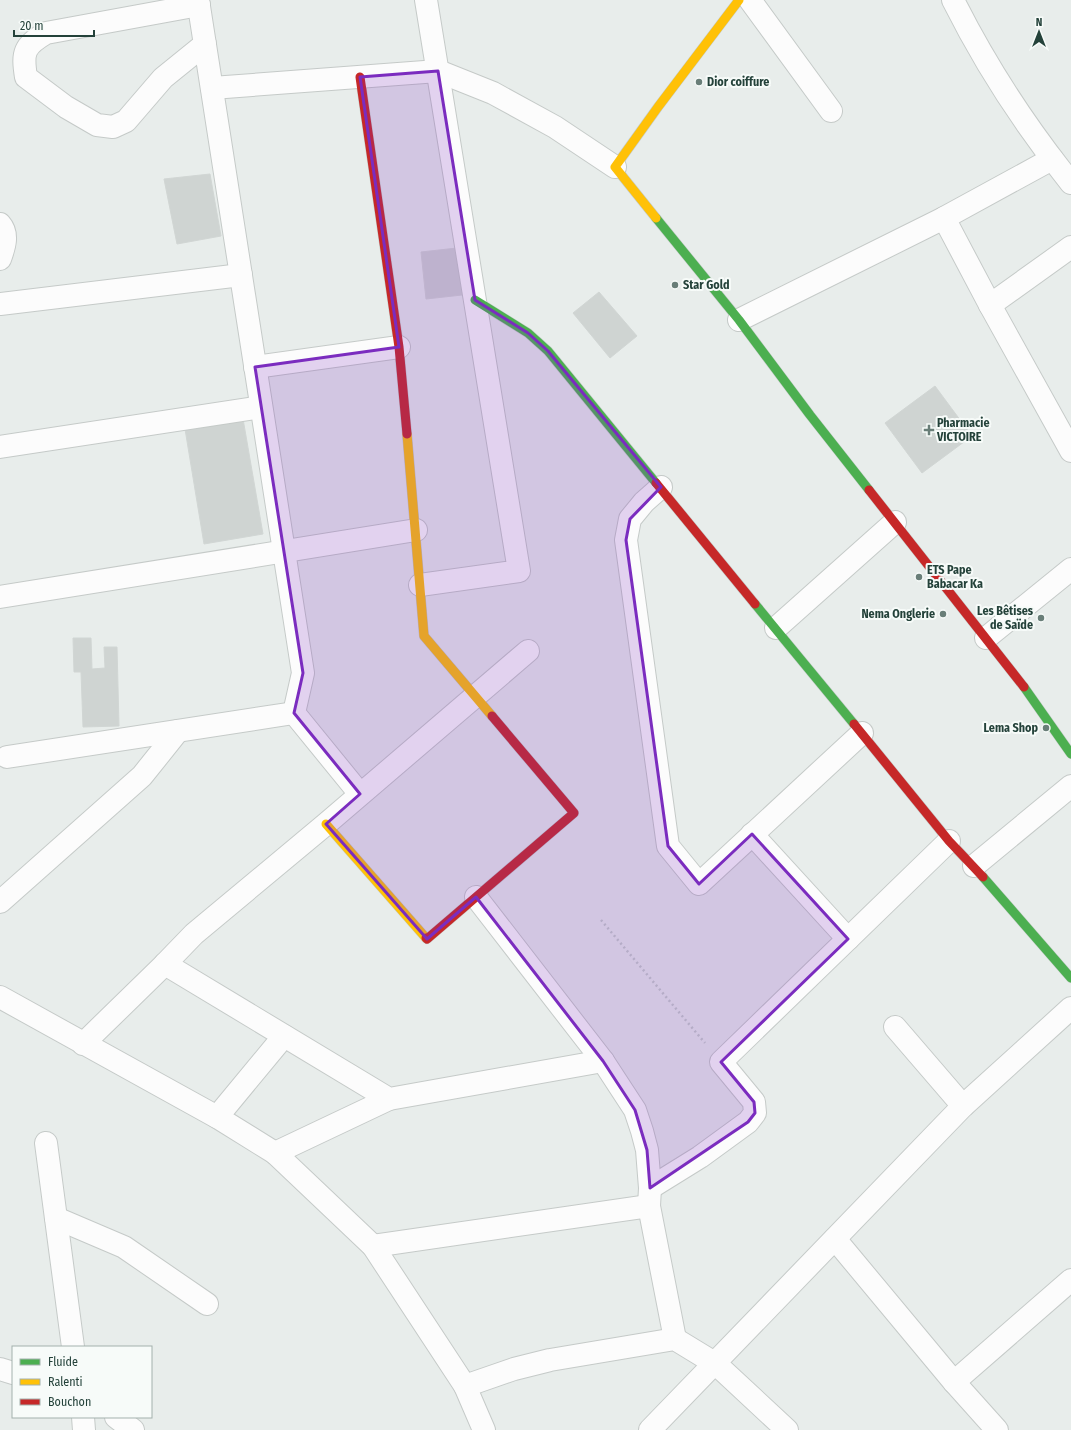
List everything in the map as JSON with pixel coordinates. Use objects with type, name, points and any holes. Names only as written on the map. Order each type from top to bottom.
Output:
[{"type":"street","points":[[420,585],[519,571],[426,0]]},
{"type":"street","points":[[615,167],[658,107],[739,0]]},
{"type":"street","points":[[750,0],[831,111]]},
{"type":"street","points":[[953,0],[989,67],[1052,159],[1071,183]]},
{"type":"street","points":[[205,44],[163,78],[126,121],[113,126],[97,125],[66,107],[26,77],[24,65],[25,51],[34,41],[46,34],[198,3],[205,44],[212,88],[303,673],[294,713]]},
{"type":"street","points":[[212,88],[438,71],[493,93],[555,126],[615,167],[739,320],[810,415],[1028,692],[1071,754]]},
{"type":"street","points":[[326,824],[427,939],[574,813],[424,636],[399,347],[360,77]]},
{"type":"street","points":[[739,320],[944,218],[1052,159]]},
{"type":"street","points":[[944,218],[990,305],[1071,451]]},
{"type":"street","points":[[0,224],[2,226],[6,241],[0,259]]},
{"type":"street","points":[[990,305],[1071,247]]},
{"type":"street","points":[[0,304],[241,275]]},
{"type":"street","points":[[475,300],[528,333],[548,351],[661,487],[949,841],[974,866],[1071,978]]},
{"type":"street","points":[[255,367],[399,347]]},
{"type":"street","points":[[0,447],[261,407]]},
{"type":"street","points":[[661,487],[644,502],[630,519],[626,540],[668,846],[699,884],[862,733]]},
{"type":"street","points":[[776,628],[894,522]]},
{"type":"street","points":[[0,597],[416,530]]},
{"type":"street","points":[[986,638],[1071,569]]},
{"type":"street","points":[[83,1044],[194,934],[326,824],[528,651]]},
{"type":"street","points":[[7,757],[294,713]]},
{"type":"street","points":[[294,713],[360,794]]},
{"type":"street","points":[[0,902],[142,776],[178,731]]},
{"type":"street","points":[[974,866],[1071,786]]},
{"type":"street","points":[[752,834],[848,939]]},
{"type":"street","points":[[373,1246],[650,1197],[700,1157],[748,1122],[755,1114],[754,1102],[721,1062],[949,841]]},
{"type":"street","points":[[476,897],[603,1061],[635,1110],[647,1150],[650,1197],[675,1339]]},
{"type":"street","points":[[165,964],[389,1099]]},
{"type":"street","points":[[0,997],[217,1117],[274,1153],[373,1246],[465,1386],[484,1430]]},
{"type":"street","points":[[650,1430],[716,1364],[963,1106],[1071,1008]]},
{"type":"street","points":[[894,1027],[963,1106]]},
{"type":"street","points":[[217,1117],[284,1036]]},
{"type":"street","points":[[274,1153],[389,1099],[603,1061]]},
{"type":"street","points":[[46,1143],[74,1346]]},
{"type":"street","points":[[56,1218],[124,1247],[206,1304]]},
{"type":"street","points":[[835,1239],[954,1382],[997,1430]]},
{"type":"street","points":[[954,1382],[1071,1280]]},
{"type":"street","points":[[465,1386],[550,1360],[675,1339],[716,1364],[787,1430]]},
{"type":"street","points":[[0,1369],[12,1373]]},
{"type":"street","points":[[83,1418],[84,1430]]},
{"type":"street","points":[[117,1418],[133,1430]]},
{"type":"path","points":[[601,920],[721,1062]]},
{"type":"highlighted area","points":[[438,71],[475,300],[528,333],[548,351],[661,487],[630,519],[626,540],[668,846],[699,884],[752,834],[848,939],[721,1062],[754,1102],[755,1113],[748,1122],[650,1188],[647,1150],[635,1110],[603,1061],[476,897],[427,939],[326,824],[360,794],[294,713],[303,673],[255,367],[399,347],[360,77]]},
{"type":"building","points":[[210,174],[221,236],[177,244],[164,179]]},
{"type":"building","points":[[457,248],[462,295],[426,299],[421,252]]},
{"type":"building","points":[[599,292],[637,336],[610,358],[573,313]]},
{"type":"building","name":"Pharmacie VICTOIRE","points":[[935,386],[972,436],[922,473],[885,423]]},
{"type":"building","points":[[242,413],[263,534],[204,544],[184,423]]},
{"type":"building","points":[[73,638],[91,638],[92,669],[105,668],[104,647],[117,647],[119,726],[83,727],[81,672],[74,672]]},
{"type":"traffic: fast","points":[[656,218],[739,320],[810,415],[869,490]]},
{"type":"traffic: fast","points":[[475,300],[528,333],[548,351],[656,483]]},
{"type":"traffic: fast","points":[[755,604],[854,724]]},
{"type":"traffic: fast","points":[[1024,687],[1071,754]]},
{"type":"traffic: fast","points":[[983,877],[1071,978]]},
{"type":"traffic: slow","points":[[656,218],[615,167],[658,107],[739,0]]},
{"type":"traffic: slow","points":[[407,434],[424,636],[492,716]]},
{"type":"traffic: slow","points":[[326,824],[426,938]]},
{"type":"traffic: jam","points":[[360,77],[399,347],[407,434]]},
{"type":"traffic: jam","points":[[656,483],[755,604]]},
{"type":"traffic: jam","points":[[869,490],[1024,687]]},
{"type":"traffic: jam","points":[[426,938],[427,939],[574,813],[492,716]]},
{"type":"traffic: jam","points":[[854,724],[949,841],[983,877]]},
{"type":"place","name":"Dior coiffure","points":[[699,82]]},
{"type":"place","name":"Star Gold","points":[[675,285]]},
{"type":"place","name":"Pharmacie VICTOIRE","points":[[929,430]]},
{"type":"place","name":"ETS Pape Babacar Ka","points":[[919,577]]},
{"type":"place","name":"Nema Onglerie","points":[[943,614]]},
{"type":"place","name":"Les Bêtises de Saïde","points":[[1041,618]]},
{"type":"place","name":"Lema Shop","points":[[1046,728]]}]
